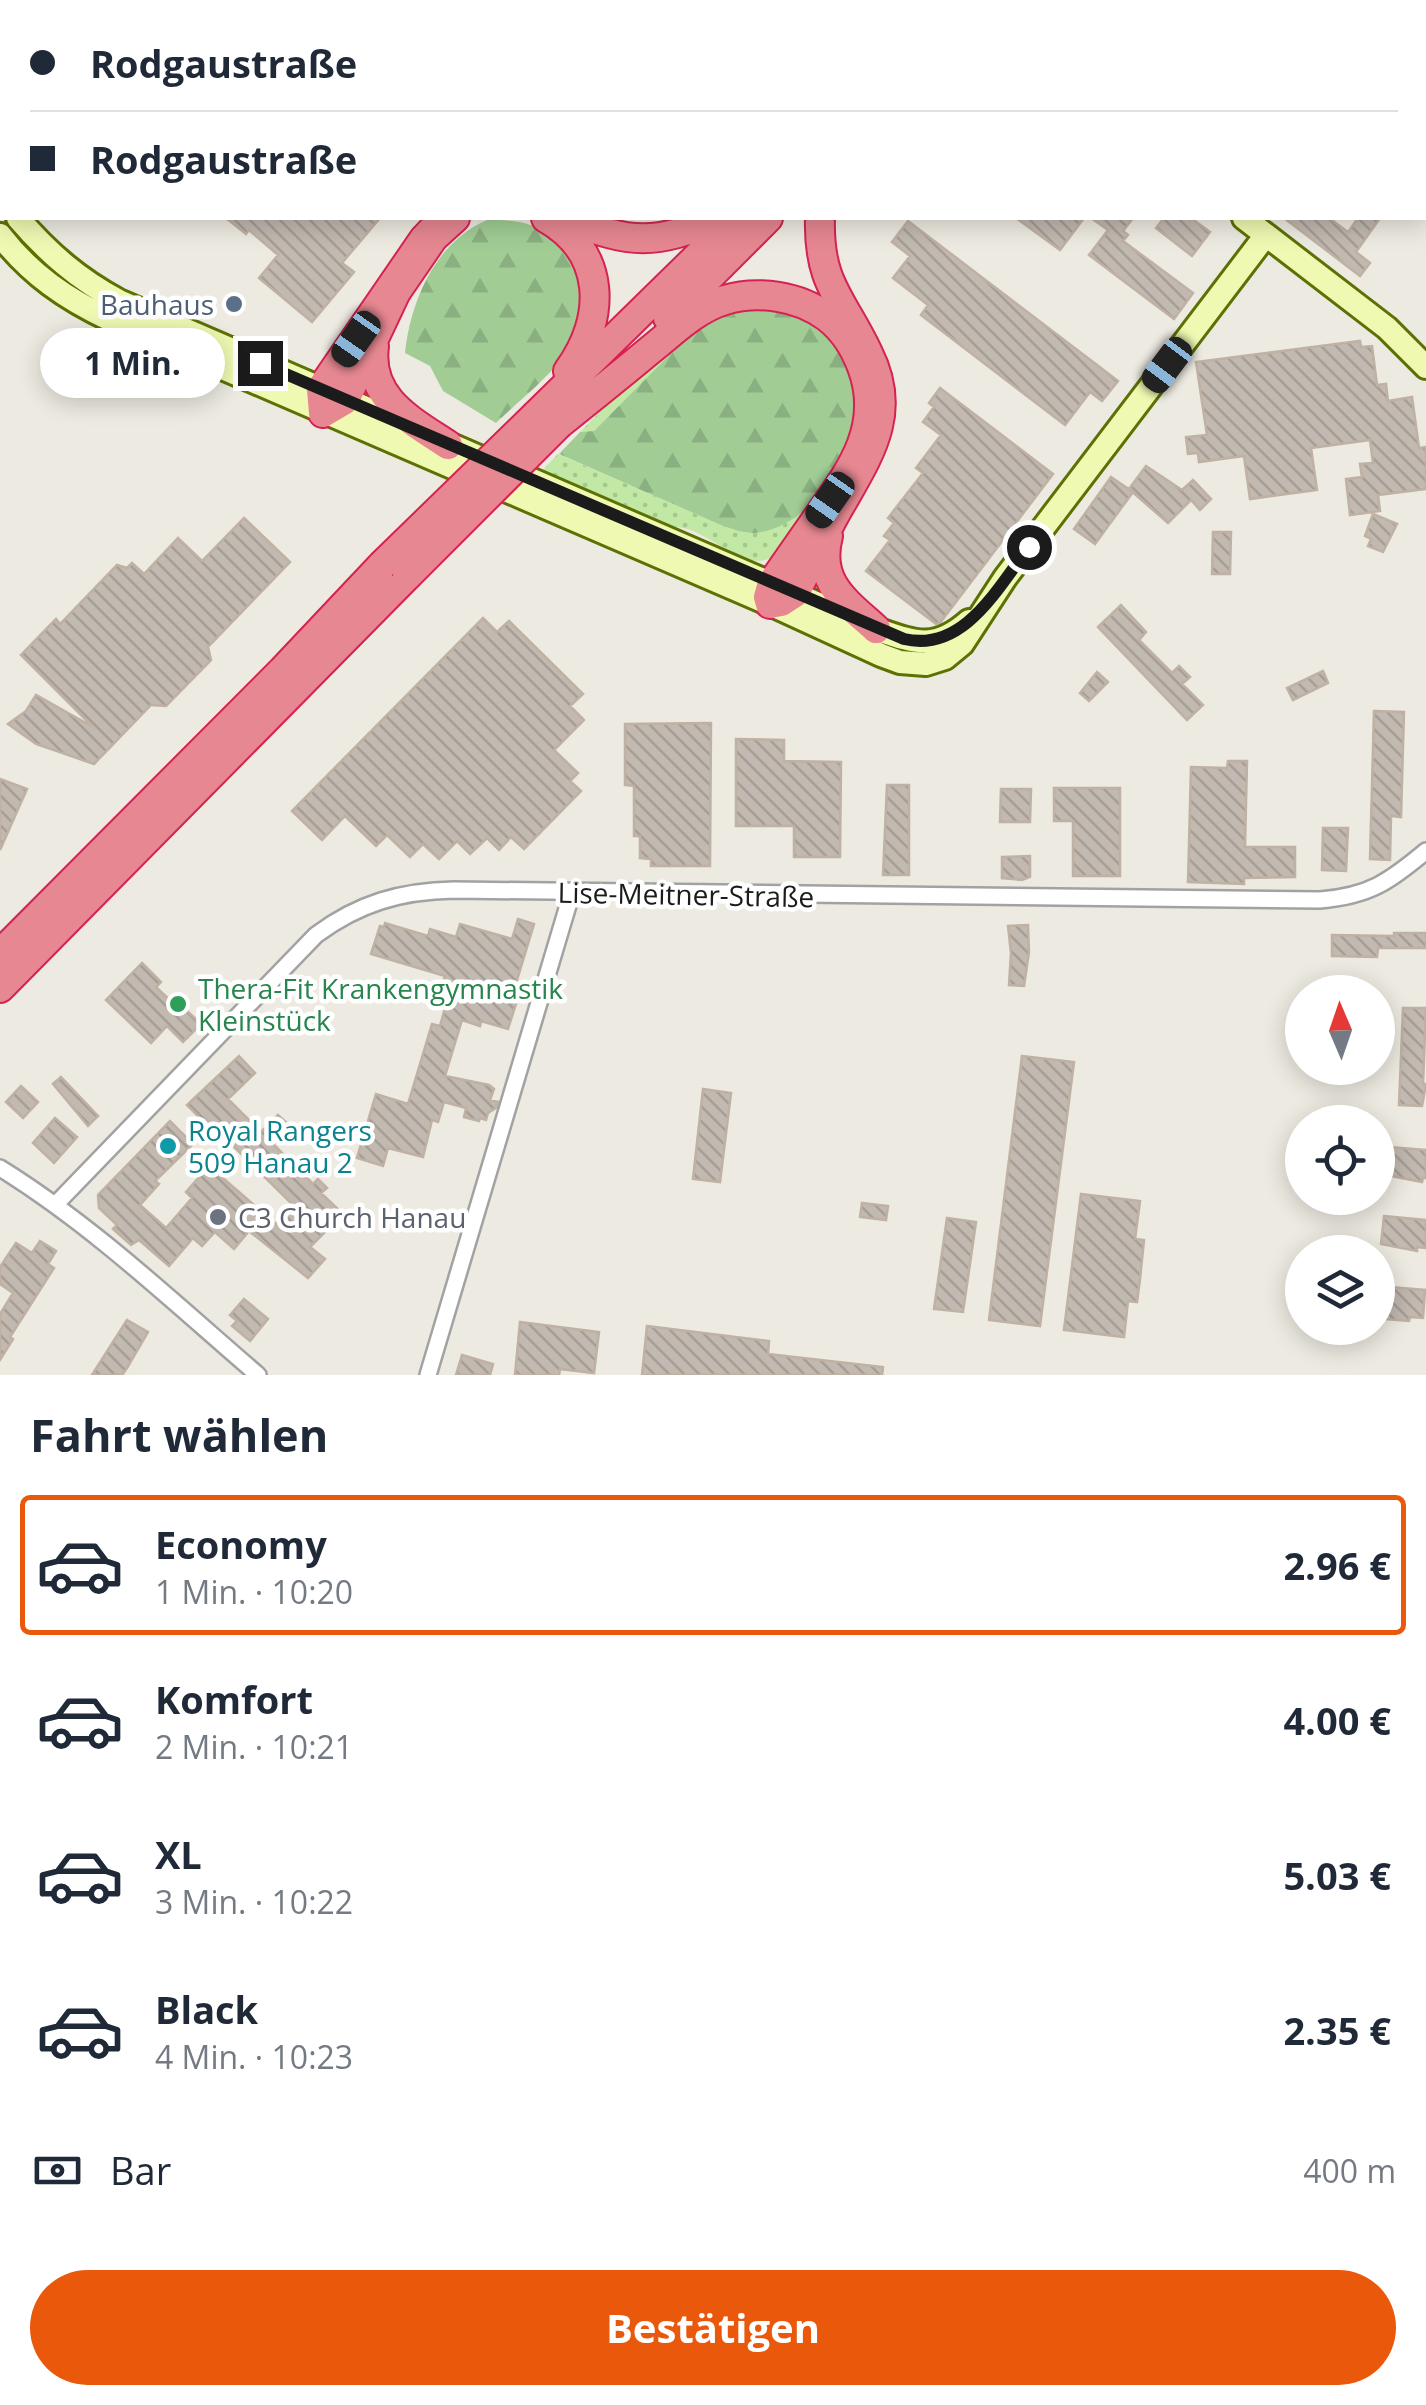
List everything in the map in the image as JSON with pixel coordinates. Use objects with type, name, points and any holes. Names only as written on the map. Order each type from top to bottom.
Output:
[{"type":"highway","points":[[329,401],[424,239],[442,220]]},
{"type":"highway","points":[[329,401],[375,338],[396,292],[433,238],[453,220]]},
{"type":"highway","points":[[548,419],[592,322],[595,298],[585,253],[574,238],[549,220]]},
{"type":"highway","points":[[571,220],[602,232],[650,239],[685,233],[715,220]]},
{"type":"highway","points":[[0,988],[735,220]]},
{"type":"highway","points":[[548,419],[766,220]]},
{"type":"highway","points":[[779,593],[831,522],[872,450],[878,432],[876,371],[827,281],[821,255],[820,220]]},
{"type":"highway","points":[[548,419],[688,320],[725,300],[786,298],[806,304],[830,320],[853,346],[864,374],[870,406],[866,434],[852,469],[779,593]]},
{"type":"highway","points":[[375,338],[375,376],[387,400],[406,418],[448,445]]},
{"type":"highway","points":[[831,522],[824,559],[829,579],[844,600],[876,629]]},
{"type":"highway","points":[[0,954],[282,671],[395,571]]},
{"type":"main road","points":[[20,220],[56,260],[119,302],[329,401],[779,593],[916,642],[941,640],[966,624],[992,596]]},
{"type":"main road","points":[[1247,220],[1387,328],[1422,363]]},
{"type":"main road","points":[[0,235],[33,272],[84,308],[448,445],[779,593],[881,655],[918,664],[936,662],[962,644],[992,596],[1266,235]]},
{"type":"street","name":"Lise-Meitner-Straße","points":[[56,1204],[316,935],[336,920],[378,900],[424,890],[1320,900],[1347,898],[1380,886],[1426,851]]},
{"type":"street","points":[[428,1375],[572,892]]},
{"type":"street","points":[[0,1168],[56,1204],[121,1254],[258,1375]]},
{"type":"green space","points":[[487,220],[522,223],[551,236],[574,263],[580,298],[574,334],[561,359],[496,423],[443,391],[430,366],[405,353],[413,313],[429,274],[454,242]]},
{"type":"green space","points":[[748,306],[791,311],[814,321],[839,346],[858,388],[858,420],[842,464],[812,503],[794,518],[774,529],[738,531],[559,454],[580,432],[594,431],[695,329],[717,315]]},
{"type":"green space","points":[[689,322],[863,432],[774,557],[747,559],[697,533],[669,527],[540,473],[558,454],[723,526],[749,533],[695,329],[594,431],[580,432]]},
{"type":"building","points":[[228,220],[378,220],[342,263],[354,272],[312,322],[259,278],[278,255],[249,230],[246,234]]},
{"type":"building","points":[[1019,220],[1082,220],[1060,250]]},
{"type":"building","points":[[1094,220],[1131,220],[1123,231],[1128,235],[1123,241],[1193,293],[1174,319],[1089,255],[1108,230]]},
{"type":"building","points":[[1162,220],[1194,220],[1210,232],[1192,256],[1156,228]]},
{"type":"building","points":[[1287,220],[1332,220],[1348,232],[1357,220],[1379,220],[1356,252],[1370,263],[1360,276]]},
{"type":"building","points":[[908,221],[1118,381],[1102,401],[1090,392],[1065,425],[921,315],[928,305],[893,278],[910,256],[892,242]]},
{"type":"building","points":[[1360,341],[1361,347],[1372,346],[1377,385],[1386,384],[1388,401],[1412,397],[1419,448],[1426,447],[1426,489],[1378,495],[1380,511],[1350,515],[1346,479],[1362,477],[1360,464],[1373,463],[1370,440],[1311,448],[1317,490],[1250,499],[1244,456],[1199,462],[1198,453],[1188,454],[1186,437],[1207,435],[1196,362]]},
{"type":"building","points":[[940,388],[1053,474],[936,624],[866,571],[890,540],[884,536],[894,523],[888,518],[923,473],[916,468],[941,435],[923,422],[934,407],[929,403]]},
{"type":"building","points":[[1146,466],[1182,490],[1193,480],[1211,499],[1200,510],[1191,500],[1168,523],[1129,489]]},
{"type":"building","points":[[1111,477],[1133,492],[1095,544],[1074,529]]},
{"type":"building","points":[[1373,514],[1397,524],[1383,552],[1368,546],[1371,539],[1365,536]]},
{"type":"building","points":[[244,518],[290,562],[208,647],[211,660],[166,706],[151,705],[94,764],[36,744],[8,724],[26,711],[36,695],[93,727],[21,655],[56,619],[60,624],[117,565],[127,568],[132,563],[144,574],[178,538],[202,561]]},
{"type":"building","points":[[1213,532],[1231,532],[1230,574],[1212,574]]},
{"type":"building","points":[[1121,605],[1146,632],[1139,640],[1172,673],[1179,666],[1190,677],[1182,684],[1203,705],[1187,720],[1098,627]]},
{"type":"building","points":[[483,618],[497,632],[509,621],[583,694],[570,706],[584,720],[554,750],[578,773],[570,781],[581,791],[524,849],[511,837],[499,850],[487,838],[470,854],[457,841],[439,859],[423,844],[410,857],[387,835],[376,846],[345,816],[322,840],[292,811]]},
{"type":"building","points":[[1323,671],[1328,683],[1293,700],[1287,688]]},
{"type":"building","points":[[1097,672],[1108,682],[1089,701],[1080,693]]},
{"type":"building","points":[[1374,711],[1404,712],[1401,817],[1391,816],[1390,860],[1370,859]]},
{"type":"building","points":[[711,723],[710,866],[651,866],[651,859],[640,858],[640,836],[634,836],[634,786],[625,785],[625,724]]},
{"type":"building","points":[[736,739],[784,740],[784,761],[841,762],[840,857],[794,857],[794,826],[736,826]]},
{"type":"building","points":[[1228,761],[1247,761],[1245,847],[1295,847],[1295,877],[1244,878],[1244,884],[1188,882],[1191,767],[1227,768]]},
{"type":"building","points":[[0,779],[27,789],[0,850]]},
{"type":"building","points":[[887,785],[909,785],[909,875],[883,875]]},
{"type":"building","points":[[1054,788],[1120,788],[1120,876],[1073,876],[1073,821],[1054,821]]},
{"type":"building","points":[[1001,789],[1031,789],[1030,822],[1000,822]]},
{"type":"building","points":[[1323,828],[1348,828],[1346,871],[1322,870]]},
{"type":"building","points":[[1030,856],[1030,877],[1002,878],[1002,857]]},
{"type":"building","points":[[518,919],[534,924],[514,990],[520,991],[508,1029],[462,1020],[445,1076],[489,1085],[494,1089],[490,1100],[498,1102],[496,1108],[486,1120],[479,1121],[464,1117],[466,1108],[444,1102],[438,1122],[432,1120],[423,1157],[388,1148],[383,1166],[357,1158],[376,1094],[408,1104],[432,1024],[440,1026],[447,1001],[438,999],[445,976],[371,954],[380,926],[385,923],[428,936],[430,929],[456,937],[460,924],[512,939]]},
{"type":"building","points":[[1028,925],[1024,986],[1009,985],[1008,926]]},
{"type":"building","points":[[1426,933],[1426,948],[1378,948],[1377,957],[1332,956],[1332,935]]},
{"type":"building","points":[[142,963],[161,982],[156,987],[201,1024],[183,1042],[167,1026],[151,1043],[106,1000]]},
{"type":"building","points":[[1403,1008],[1426,1008],[1426,1084],[1422,1106],[1399,1105]]},
{"type":"building","points":[[239,1056],[255,1073],[228,1099],[261,1132],[278,1115],[288,1124],[271,1142],[313,1184],[318,1179],[327,1188],[321,1193],[343,1214],[310,1247],[325,1259],[308,1278],[249,1231],[234,1249],[215,1232],[202,1246],[193,1238],[169,1266],[139,1240],[131,1245],[113,1229],[117,1225],[99,1208],[98,1195],[170,1121],[193,1144],[155,1181],[159,1184],[140,1205],[166,1228],[192,1198],[186,1192],[209,1166],[276,1224],[292,1204],[187,1105]]},
{"type":"building","points":[[1022,1056],[1074,1062],[1040,1326],[989,1320]]},
{"type":"building","points":[[61,1077],[98,1116],[88,1126],[53,1084]]},
{"type":"building","points":[[21,1086],[38,1102],[23,1118],[6,1102]]},
{"type":"building","points":[[703,1089],[731,1093],[720,1182],[693,1179]]},
{"type":"building","points":[[55,1118],[77,1137],[54,1163],[33,1143]]},
{"type":"building","points":[[1395,1147],[1426,1150],[1426,1178],[1422,1182],[1395,1177]]},
{"type":"building","points":[[1081,1194],[1140,1201],[1135,1239],[1144,1240],[1140,1279],[1137,1302],[1128,1301],[1124,1337],[1064,1330]]},
{"type":"building","points":[[862,1203],[888,1206],[886,1220],[860,1217]]},
{"type":"building","points":[[1384,1216],[1426,1220],[1426,1248],[1417,1247],[1417,1251],[1395,1247],[1395,1235],[1382,1235]]},
{"type":"building","points":[[947,1218],[976,1222],[963,1312],[934,1309]]},
{"type":"building","points":[[40,1241],[56,1251],[48,1264],[54,1268],[10,1337],[13,1339],[0,1360],[0,1314],[13,1293],[0,1284],[0,1267],[16,1243],[32,1253]]},
{"type":"building","points":[[1395,1287],[1425,1290],[1423,1318],[1410,1317],[1409,1321],[1395,1320]]},
{"type":"building","points":[[244,1299],[268,1319],[250,1341],[232,1326],[237,1321],[230,1315]]},
{"type":"building","points":[[127,1320],[148,1332],[127,1368],[122,1375],[92,1375]]},
{"type":"building","points":[[520,1322],[599,1332],[594,1373],[560,1369],[559,1375],[515,1375]]},
{"type":"building","points":[[647,1326],[769,1341],[768,1354],[883,1367],[882,1375],[642,1375]]},
{"type":"building","points":[[462,1355],[493,1364],[490,1375],[456,1375]]},
{"type":"place","name":"Bauhaus","points":[[234,304]]},
{"type":"place","name":"Thera-Fit Krankengymnastik Kleinstück","points":[[178,1004]]},
{"type":"place","name":"Royal Rangers 509 Hanau 2","points":[[168,1146]]},
{"type":"place","name":"C3 Church Hanau","points":[[218,1217]]},
{"type":"route","points":[[260,363],[876,629],[916,642],[941,640],[966,624],[1029,547]]}]
